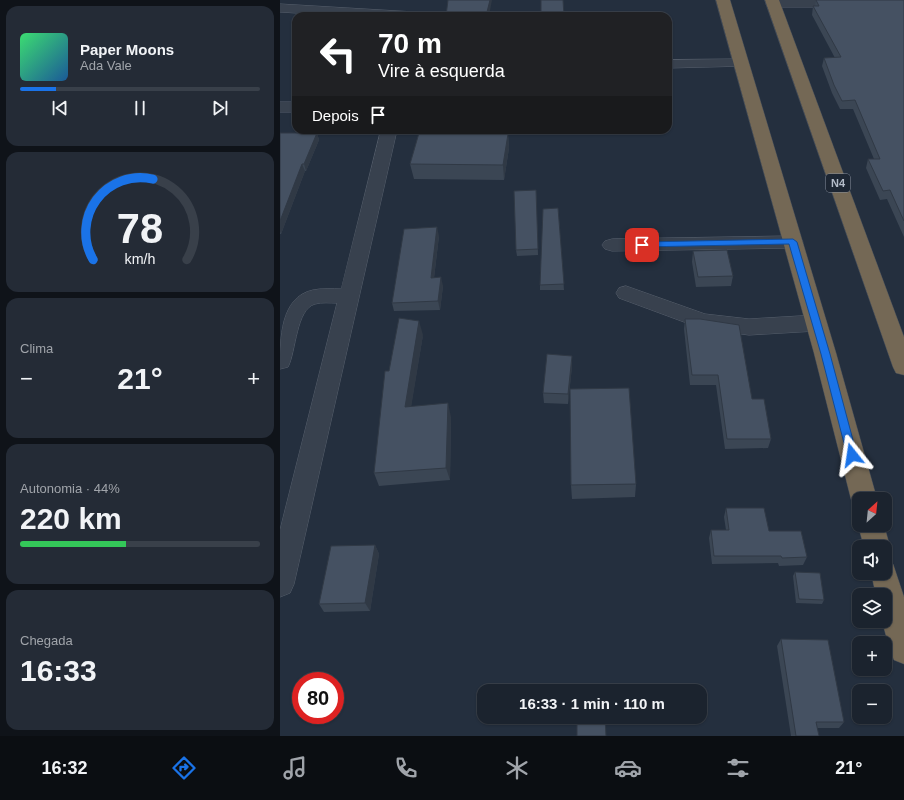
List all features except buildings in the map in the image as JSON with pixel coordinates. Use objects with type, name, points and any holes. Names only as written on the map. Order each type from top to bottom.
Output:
[{"type":"highway","points":[[723,0],[816,323],[862,492]]},
{"type":"highway","name":"N4","points":[[772,2],[904,367]]},
{"type":"highway","points":[[886,580],[904,650]]},
{"type":"street","points":[[772,2],[904,3]]},
{"type":"street","points":[[280,8],[418,12]]},
{"type":"street","points":[[672,64],[741,63]]},
{"type":"street","points":[[280,107],[292,107]]},
{"type":"street","points":[[280,584],[388,134]]},
{"type":"street","points":[[612,245],[793,242]]},
{"type":"street","points":[[626,293],[703,321],[749,327],[816,323]]},
{"type":"street","points":[[281,351],[290,321],[298,305],[308,298],[349,296]]},
{"type":"route","points":[[642,245],[793,242],[852,455]]}]
